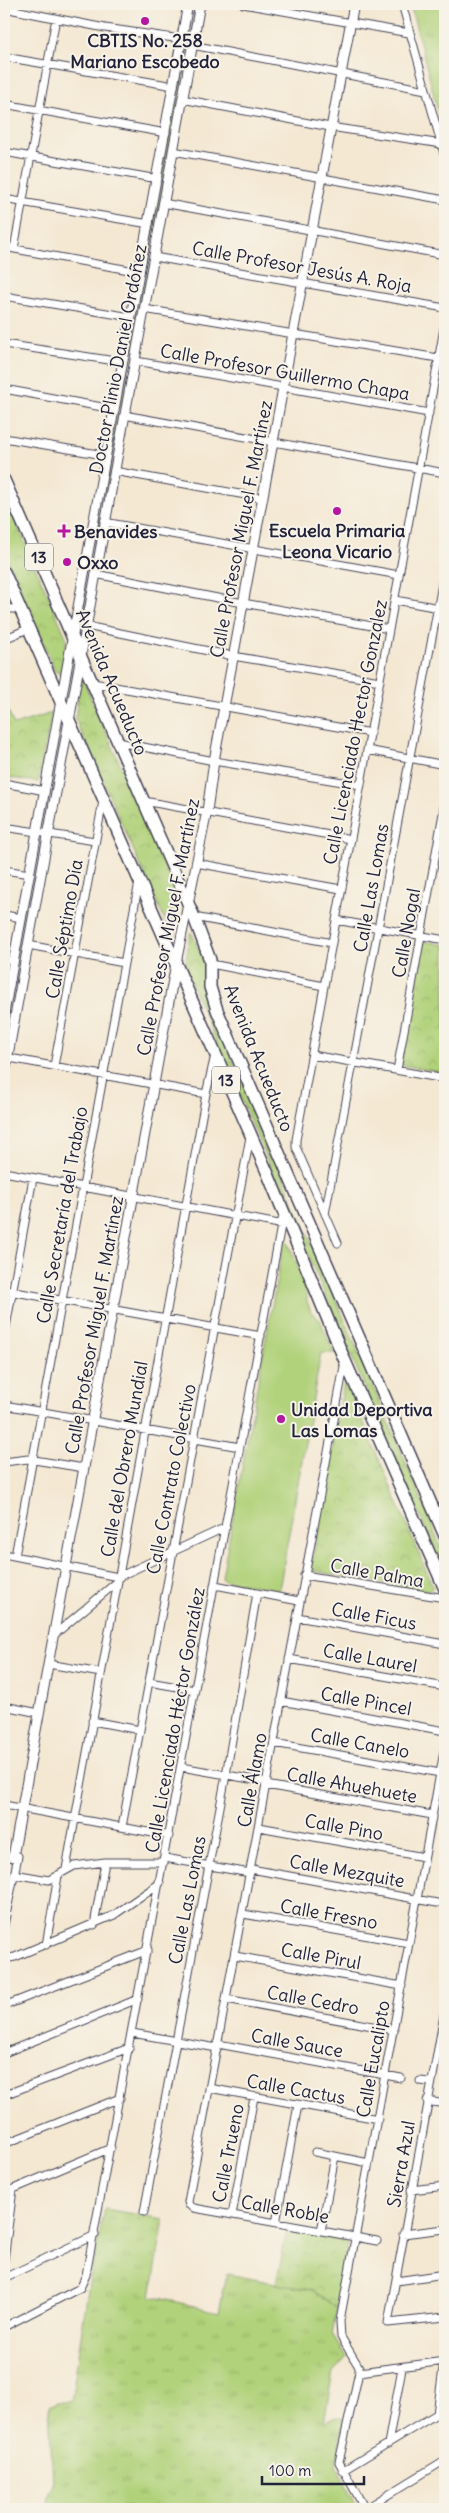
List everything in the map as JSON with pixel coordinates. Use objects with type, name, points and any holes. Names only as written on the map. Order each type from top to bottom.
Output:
[{"type":"main road","name":"Avenida Acueducto","points":[[4,480],[194,917],[211,964],[210,988],[217,1010],[445,1536]]},
{"type":"main road","name":"13","points":[[4,572],[284,1212],[286,1225],[445,1589]]},
{"type":"street","name":"Doctor Plinio Daniel Ordóñez","points":[[4,1007],[62,702],[104,455],[158,179],[188,4]]},
{"type":"street","name":"Doctor Plinio Daniel Ordóñez","points":[[4,1077],[6,1057],[49,833],[104,522],[136,361],[200,4]]},
{"type":"street","points":[[243,4],[409,32]]},
{"type":"street","name":"Calle Profesor Miguel F. Martínez","points":[[4,1925],[14,1874],[12,1857],[114,1310],[176,963],[207,811],[242,603],[354,4]]},
{"type":"street","points":[[402,4],[445,157]]},
{"type":"street","points":[[4,8],[174,38],[192,45],[426,90]]},
{"type":"street","points":[[14,249],[49,65],[56,18]]},
{"type":"street","points":[[4,57],[174,86]]},
{"type":"street","points":[[182,99],[330,127],[442,144]]},
{"type":"street","points":[[4,104],[166,133]]},
{"type":"street","points":[[173,150],[322,179],[445,200]]},
{"type":"street","points":[[4,152],[158,179]]},
{"type":"street","points":[[4,199],[149,224]]},
{"type":"street","points":[[163,203],[445,255]]},
{"type":"street","points":[[4,247],[140,272]]},
{"type":"street","name":"Calle Profesor Jesús A. Roja","points":[[154,256],[445,308]]},
{"type":"street","points":[[4,296],[131,317]]},
{"type":"street","points":[[144,309],[438,358]]},
{"type":"street","name":"Calle Licenciado Hector Gonzalez","points":[[326,1214],[296,1146],[341,889],[445,323]]},
{"type":"street","points":[[4,344],[122,362]]},
{"type":"street","name":"Calle Profesor Guillermo Chapa","points":[[136,361],[429,413]]},
{"type":"street","points":[[4,389],[113,409],[124,415],[445,473]]},
{"type":"street","points":[[4,438],[104,455]]},
{"type":"street","points":[[114,471],[262,498]]},
{"type":"street","points":[[104,522],[399,575]]},
{"type":"street","name":"Calle Las Lomas","points":[[326,1214],[410,758],[442,608],[445,568]]},
{"type":"street","points":[[95,574],[389,629]]},
{"type":"street","points":[[395,600],[442,608]]},
{"type":"street","points":[[4,608],[22,610]]},
{"type":"street","points":[[86,626],[233,656],[380,681]]},
{"type":"street","points":[[4,639],[30,628]]},
{"type":"street","points":[[93,683],[371,733]]},
{"type":"street","points":[[118,742],[214,761],[361,785]]},
{"type":"street","points":[[368,750],[445,765]]},
{"type":"street","points":[[4,783],[45,791]]},
{"type":"street","name":"Calle Séptimo Día","points":[[54,1066],[104,798]]},
{"type":"street","points":[[144,801],[207,811],[351,839]]},
{"type":"street","name":"Calle Nogal","points":[[397,1070],[445,802]]},
{"type":"street","points":[[4,827],[95,841]]},
{"type":"street","points":[[196,863],[341,889]]},
{"type":"street","points":[[4,870],[30,874]]},
{"type":"street","name":"Calle Secretaría del Trabajo","points":[[15,1556],[139,879]]},
{"type":"street","points":[[4,915],[22,918]]},
{"type":"street","points":[[194,917],[332,943]]},
{"type":"street","points":[[336,920],[445,940]]},
{"type":"street","points":[[28,945],[124,962]]},
{"type":"street","points":[[4,959],[14,961]]},
{"type":"street","points":[[211,964],[324,986]]},
{"type":"street","name":"Calle del Obrero Mundial","points":[[66,1869],[185,1206],[215,1055]]},
{"type":"street","points":[[312,1055],[445,1079]]},
{"type":"street","points":[[6,1057],[206,1094]]},
{"type":"street","name":"Calle Contrato Colectivo","points":[[122,1827],[250,1137]]},
{"type":"street","points":[[4,1172],[286,1225]]},
{"type":"street","points":[[4,1338],[33,1178]]},
{"type":"street","points":[[326,1214],[338,1243]]},
{"type":"street","name":"Calle Licenciado Héctor González","points":[[4,2327],[80,2288],[84,2281],[95,2235],[261,1336],[286,1225]]},
{"type":"street","points":[[4,1290],[261,1336]]},
{"type":"street","name":"Calle Álamo","points":[[189,2205],[296,1617],[345,1361]]},
{"type":"street","points":[[4,1405],[240,1447]]},
{"type":"street","points":[[4,1462],[32,1460],[84,1468]]},
{"type":"street","points":[[54,1635],[118,1579],[226,1527]]},
{"type":"street","points":[[4,1554],[66,1566],[118,1579]]},
{"type":"street","name":"Calle Palma","points":[[304,1575],[445,1598]]},
{"type":"street","points":[[215,1585],[299,1601]]},
{"type":"street","name":"Calle Las Lomas","points":[[144,2212],[226,1775],[257,1594]]},
{"type":"street","name":"Calle Ficus","points":[[296,1617],[445,1644]]},
{"type":"street","name":"Calle Laurel","points":[[289,1659],[445,1687]]},
{"type":"street","points":[[48,1664],[101,1673]]},
{"type":"street","points":[[149,1682],[196,1690]]},
{"type":"street","name":"Calle Pincel","points":[[281,1701],[445,1731]]},
{"type":"street","points":[[4,1706],[40,1713]]},
{"type":"street","points":[[92,1721],[140,1730]]},
{"type":"street","name":"Calle Canelo","points":[[274,1743],[440,1773]]},
{"type":"street","name":"Calle Eucalipto","points":[[359,2372],[358,2365],[346,2349],[340,2329],[445,1746]]},
{"type":"street","name":"Calle Ahuehuete","points":[[181,1767],[432,1814]]},
{"type":"street","points":[[4,1805],[168,1836]]},
{"type":"street","name":"Calle Pino","points":[[259,1827],[424,1857]]},
{"type":"street","name":"Calle Mezquite","points":[[66,1869],[74,1866],[105,1862],[164,1860],[251,1871],[437,1903]]},
{"type":"street","points":[[94,1925],[105,1862]]},
{"type":"street","points":[[14,1874],[49,1880],[58,1876],[66,1869]]},
{"type":"street","points":[[46,1945],[58,1876]]},
{"type":"street","points":[[4,1959],[15,1957],[94,1925],[114,1915],[160,1883]]},
{"type":"street","name":"Calle Fresno","points":[[243,1914],[409,1943]]},
{"type":"street","points":[[4,2006],[148,1950]]},
{"type":"street","name":"Calle Pirul","points":[[234,1956],[402,1986]]},
{"type":"street","points":[[4,2053],[138,1999]]},
{"type":"street","name":"Calle Cedro","points":[[226,1999],[394,2030]]},
{"type":"street","name":"Sierra Azul","points":[[445,2010],[445,2019],[430,2082],[388,2325],[445,2317]]},
{"type":"street","name":"Calle Sauce","points":[[132,2032],[401,2078]]},
{"type":"street","points":[[4,2095],[129,2048]]},
{"type":"street","points":[[436,2060],[445,2061]]},
{"type":"street","points":[[420,2081],[430,2082]]},
{"type":"street","name":"Calle Cactus","points":[[209,2088],[378,2119]]},
{"type":"street","name":"Calle Trueno","points":[[232,2215],[254,2097]]},
{"type":"street","points":[[4,2144],[120,2098]]},
{"type":"street","points":[[427,2101],[445,2104]]},
{"type":"street","points":[[276,2223],[298,2105]]},
{"type":"street","points":[[4,2193],[111,2148]]},
{"type":"street","points":[[315,2152],[369,2163]]},
{"type":"street","points":[[321,2231],[335,2156]]},
{"type":"street","points":[[412,2190],[445,2186]]},
{"type":"street","points":[[4,2260],[13,2189]]},
{"type":"street","name":"Calle Roble","points":[[189,2205],[194,2208],[377,2241]]},
{"type":"street","points":[[403,2234],[445,2229]]},
{"type":"street","points":[[4,2278],[95,2235]]},
{"type":"street","points":[[396,2281],[445,2274]]},
{"type":"street","points":[[436,2414],[445,2361],[359,2372],[340,2456],[342,2470],[365,2509],[445,2460]]},
{"type":"street","points":[[388,2444],[402,2368]]},
{"type":"street","points":[[342,2470],[445,2409]]},
{"type":"green space","points":[[410,4],[445,4],[445,138]]},
{"type":"green space","points":[[184,46],[188,48],[122,406],[119,408]]},
{"type":"green space","points":[[117,418],[119,421],[80,629],[78,631]]},
{"type":"green space","points":[[4,495],[67,639],[60,673],[55,671],[4,552]]},
{"type":"green space","points":[[81,675],[179,898],[175,935],[171,934],[75,719]]},
{"type":"green space","points":[[4,701],[14,725],[52,713],[38,782],[4,777]]},
{"type":"green space","points":[[190,933],[192,933],[205,964],[204,989],[208,1002],[430,1519],[445,1560],[445,1574],[185,969]]},
{"type":"green space","points":[[423,941],[445,945],[445,1073],[401,1065]]},
{"type":"green space","name":"Unidad Deportiva Las Lomas","points":[[285,1235],[306,1286],[307,1301],[311,1312],[320,1320],[334,1353],[321,1353],[279,1590],[223,1580],[222,1577]]},
{"type":"green space","points":[[344,1383],[347,1383],[433,1587],[429,1591],[314,1571],[311,1567]]},
{"type":"green space","points":[[105,2209],[164,2219],[151,2296],[219,2312],[227,2274],[312,2290],[337,2308],[332,2334],[347,2357],[333,2372],[324,2422],[337,2416],[344,2418],[336,2466],[359,2509],[47,2509],[48,2495],[53,2483],[49,2406],[57,2402],[71,2402],[89,2283]]},
{"type":"green space","points":[[287,2231],[345,2241],[348,2244],[337,2308],[312,2290],[276,2284]]},
{"type":"place","name":"CBTIS No. 258 Mariano Escobedo","points":[[145,21]]},
{"type":"place","name":"Escuela Primaria Leona Vicario","points":[[337,511]]},
{"type":"place","name":"Benavides","points":[[64,531]]},
{"type":"place","name":"Oxxo","points":[[67,562]]},
{"type":"place","name":"Unidad Deportiva Las Lomas","points":[[281,1419]]}]
